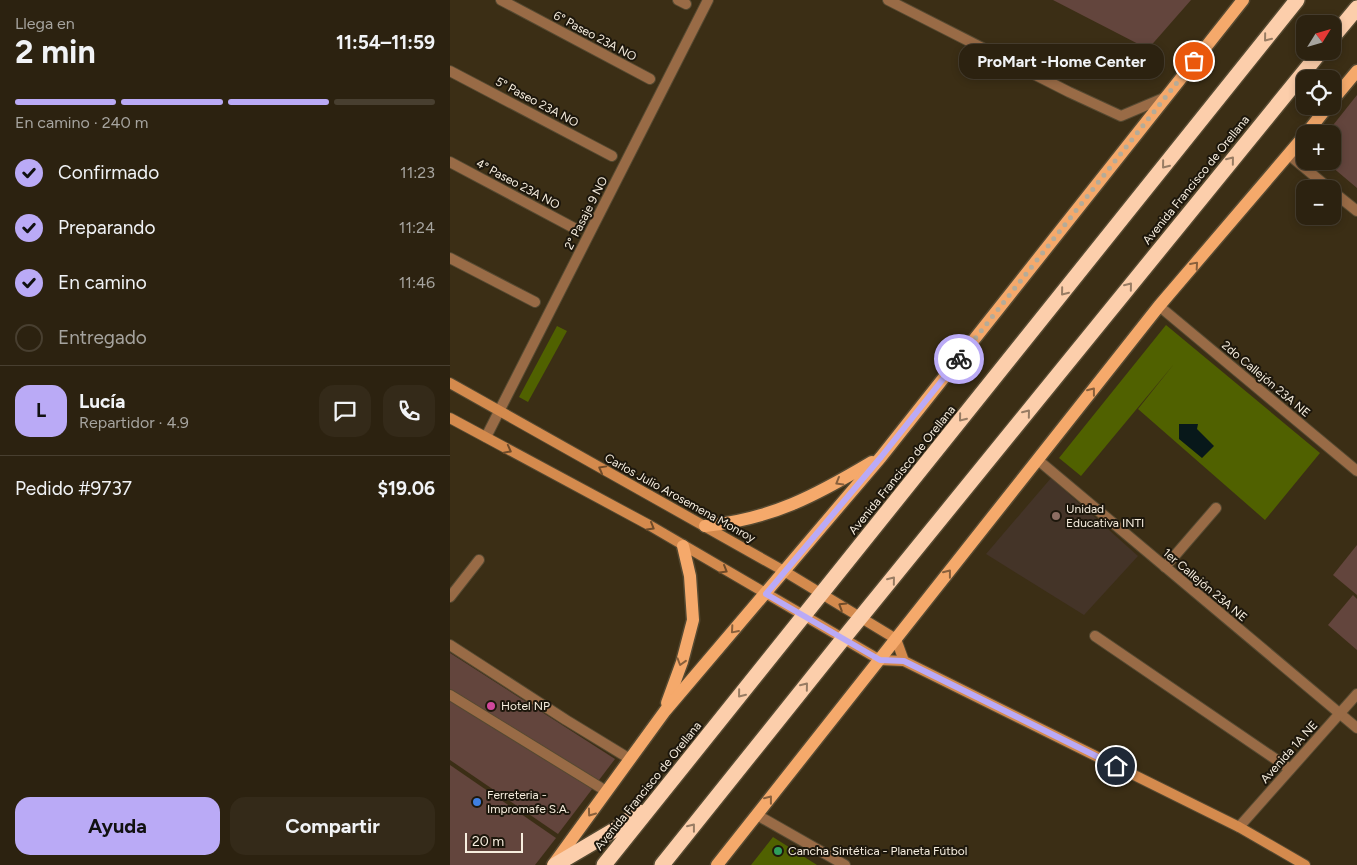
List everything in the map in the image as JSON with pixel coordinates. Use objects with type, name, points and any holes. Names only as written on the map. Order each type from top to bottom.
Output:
[{"type":"highway","name":"Avenida Francisco de Orellana","points":[[604,865],[1298,0]]},
{"type":"highway","points":[[1341,27],[1357,8]]},
{"type":"highway","name":"Avenida Francisco de Orellana","points":[[662,865],[843,639],[1314,60]]},
{"type":"highway","points":[[554,865],[616,829],[658,797]]},
{"type":"main road","name":"Avenida Francisco de Orellana","points":[[554,865],[665,711],[881,457],[1243,0]]},
{"type":"main road","points":[[1341,90],[1357,71]]},
{"type":"main road","points":[[1312,125],[1321,115]]},
{"type":"main road","points":[[717,865],[1159,306],[1296,146]]},
{"type":"main road","name":"Carlos Julio Arosemena Monroy","points":[[450,383],[706,526],[896,639]]},
{"type":"main road","points":[[450,418],[649,525],[880,660],[904,661],[1239,828],[1292,862],[1305,865]]},
{"type":"main road","points":[[706,526],[753,519],[798,502],[829,488],[881,457]]},
{"type":"main road","points":[[665,711],[694,620],[690,576],[683,546]]},
{"type":"main road","points":[[896,639],[904,661]]},
{"type":"street","name":"6° Paseo 23A NO","points":[[501,0],[650,79]]},
{"type":"street","name":"2° Pasaje 9 NO","points":[[486,437],[708,0]]},
{"type":"street","points":[[888,0],[1069,92],[1121,116],[1167,97]]},
{"type":"street","name":"5° Paseo 23A NO","points":[[450,71],[612,156]]},
{"type":"street","points":[[1289,155],[1319,180]]},
{"type":"street","name":"4° Paseo 23A NO","points":[[450,162],[574,228]]},
{"type":"street","points":[[1341,198],[1357,211]]},
{"type":"street","points":[[450,258],[536,302]]},
{"type":"street","name":"2do Callejón 23A NE","points":[[1159,306],[1357,471]]},
{"type":"street","name":"1er Callejón 23A NE","points":[[1038,460],[1357,728]]},
{"type":"street","points":[[1165,567],[1216,508]]},
{"type":"street","points":[[450,597],[479,560]]},
{"type":"street","points":[[1095,636],[1290,770]]},
{"type":"street","points":[[450,645],[630,759]]},
{"type":"street","name":"Avenida 1A NE","points":[[1239,828],[1357,694]]},
{"type":"street","points":[[450,695],[606,791]]},
{"type":"street","points":[[757,815],[845,865]]},
{"type":"shaded area","points":[[1179,424],[1198,424],[1197,429],[1214,446],[1202,458],[1179,439]]},
{"type":"shaded area","name":"Unidad Educativa INTI","points":[[1051,478],[1138,556],[1084,615],[986,554]]},
{"type":"green space","points":[[1166,325],[1320,453],[1265,520],[1138,409],[1174,364],[1081,476],[1059,458]]},
{"type":"green space","points":[[557,326],[567,331],[528,402],[519,397]]},
{"type":"green space","name":"Cancha Sintética - Planeta Fútbol","points":[[773,837],[817,865],[751,865]]},
{"type":"building","points":[[1053,0],[1191,0],[1148,49]]},
{"type":"building","points":[[1357,95],[1357,188],[1336,170],[1341,170],[1341,125],[1333,125]]},
{"type":"building","points":[[1357,545],[1357,595],[1333,575]]},
{"type":"building","points":[[1353,595],[1357,599],[1357,650],[1328,625]]},
{"type":"building","name":"Hotel NP","points":[[450,653],[615,759],[558,834],[450,760]]},
{"type":"building","name":"Ferreteria - Impromafe S.A.","points":[[450,765],[556,838],[535,865],[450,865]]},
{"type":"way so far","points":[[959,359],[1194,61]]},
{"type":"place","name":"ProMart -Home Center","points":[[1194,61]]},
{"type":"place","name":"Unidad Educativa INTI","points":[[1056,516]]},
{"type":"place","name":"Hotel NP","points":[[491,706]]},
{"type":"place","name":"Ferreteria - Impromafe S.A.","points":[[477,802]]},
{"type":"place","name":"Cancha Sintética - Planeta Fútbol","points":[[778,851]]},
{"type":"route","points":[[959,359],[881,457],[766,594],[880,660],[904,661],[1116,766]]}]
